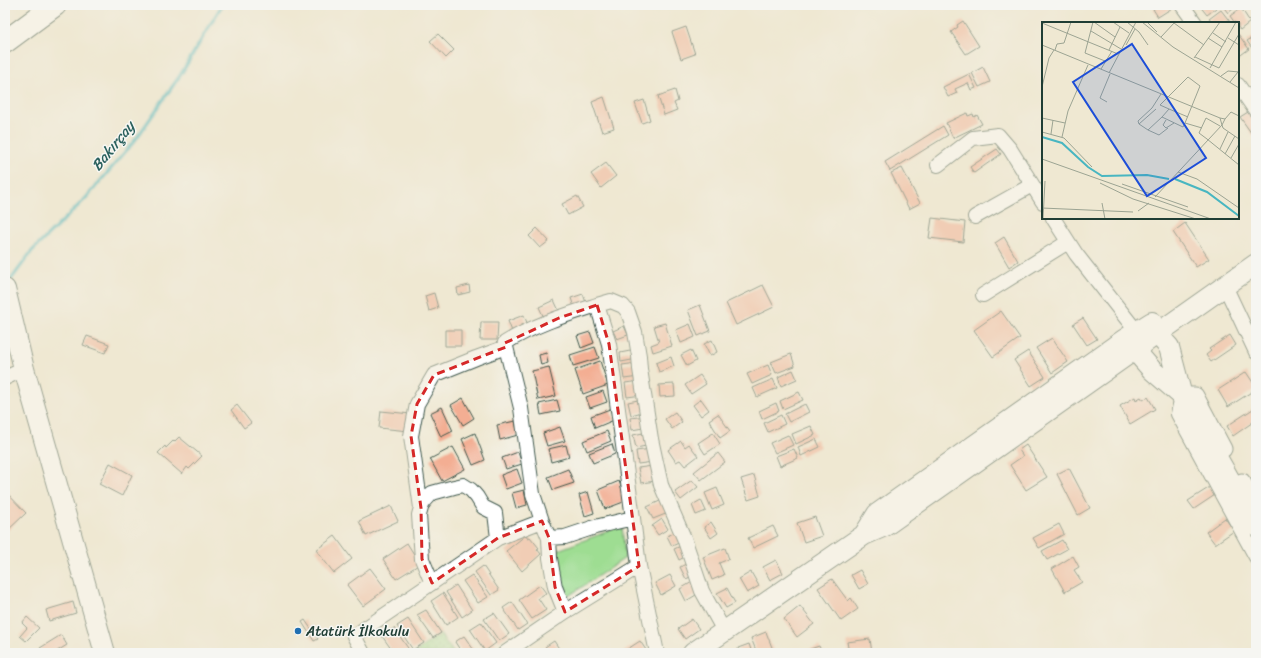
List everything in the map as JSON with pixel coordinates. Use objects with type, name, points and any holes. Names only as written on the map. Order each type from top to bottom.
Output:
[{"type":"highway","points":[[5,42],[55,5]]},
{"type":"main road","points":[[693,653],[864,535],[886,526],[1141,336],[1255,263]]},
{"type":"main road","points":[[1141,336],[1225,286],[1255,263]]},
{"type":"main road","points":[[5,289],[22,362],[105,653]]},
{"type":"main road","points":[[1141,336],[1152,370],[1182,396]]},
{"type":"main road","points":[[1141,336],[1169,347],[1182,396],[1256,526]]},
{"type":"street","points":[[1182,5],[1194,22]]},
{"type":"street","points":[[1239,87],[1256,112]]},
{"type":"street","points":[[938,165],[973,138],[998,135],[1010,149],[1042,200]]},
{"type":"street","points":[[975,217],[1032,185]]},
{"type":"street","points":[[1054,219],[1076,254],[1141,336]]},
{"type":"street","points":[[983,294],[1068,242]]},
{"type":"street","points":[[1225,286],[1256,352]]},
{"type":"street","points":[[565,612],[555,587],[550,558],[549,538],[533,494],[521,408],[505,343],[515,336],[558,318],[611,302],[623,306],[628,312],[638,348],[651,439],[661,485],[684,538],[702,591],[724,631]]},
{"type":"street","points":[[598,305],[609,344],[639,566],[657,653]]},
{"type":"street","points":[[421,508],[411,436],[417,404],[434,375],[506,347]]},
{"type":"street","points":[[5,378],[22,362]]},
{"type":"street","points":[[1254,499],[1195,396],[1182,396],[1178,414],[1256,557]]},
{"type":"street","points":[[432,583],[422,559],[419,515],[423,503],[432,493],[463,485],[471,490],[483,507],[495,513],[498,538]]},
{"type":"street","points":[[549,538],[565,537],[594,527],[633,518]]},
{"type":"street","points":[[364,653],[354,636],[498,538],[542,521]]},
{"type":"street","points":[[505,653],[565,612],[639,566]]},
{"type":"highlighted area","points":[[597,305],[609,344],[639,566],[565,612],[555,587],[549,538],[542,521],[498,538],[432,583],[422,559],[421,508],[411,436],[417,404],[434,375],[506,347],[505,343],[559,318]]},
{"type":"green space","points":[[622,526],[625,558],[570,595],[561,591],[558,550]]},
{"type":"green space","points":[[440,634],[454,653],[414,653]]},
{"type":"building","points":[[1160,5],[1177,5],[1158,17],[1153,9]]},
{"type":"building","points":[[1199,5],[1220,5],[1207,15]]},
{"type":"building","points":[[1222,5],[1238,5],[1228,13]]},
{"type":"building","points":[[1241,8],[1250,22],[1240,30],[1239,22],[1234,22],[1230,16]]},
{"type":"building","points":[[1221,10],[1230,22],[1211,22],[1209,19]]},
{"type":"building","points":[[963,21],[979,46],[966,54],[951,32]]},
{"type":"building","points":[[686,27],[695,54],[681,59],[672,32]]},
{"type":"building","points":[[438,34],[454,50],[446,58],[430,41]]},
{"type":"building","points":[[1239,35],[1249,49],[1239,56]]},
{"type":"building","points":[[1256,35],[1256,54],[1247,41]]},
{"type":"building","points":[[983,67],[990,82],[979,87],[972,73]]},
{"type":"building","points":[[969,74],[976,88],[971,90],[968,83],[955,89],[957,93],[948,97],[943,87]]},
{"type":"building","points":[[675,90],[678,101],[674,103],[677,110],[664,115],[658,96]]},
{"type":"building","points":[[604,97],[614,128],[602,132],[592,102]]},
{"type":"building","points":[[644,100],[650,120],[642,123],[635,103]]},
{"type":"building","points":[[1253,109],[1256,114],[1256,121],[1254,122],[1256,125],[1256,135],[1254,137],[1240,117]]},
{"type":"building","points":[[967,113],[968,116],[973,114],[974,117],[977,115],[982,124],[953,138],[946,123]]},
{"type":"building","points":[[943,126],[948,135],[890,171],[885,162]]},
{"type":"building","points":[[997,149],[1001,154],[974,173],[970,167]]},
{"type":"building","points":[[606,163],[616,176],[601,188],[591,174]]},
{"type":"building","points":[[902,168],[920,203],[909,209],[891,173]]},
{"type":"building","points":[[577,196],[583,207],[568,215],[562,204]]},
{"type":"building","points":[[932,218],[965,222],[963,242],[929,238]]},
{"type":"building","points":[[1185,223],[1209,259],[1196,267],[1173,232]]},
{"type":"building","points":[[537,228],[549,241],[540,248],[529,236]]},
{"type":"building","points":[[1004,237],[1018,261],[1009,267],[995,243]]},
{"type":"building","points":[[469,285],[470,292],[458,295],[457,288]]},
{"type":"building","points":[[763,285],[774,307],[736,325],[726,303]]},
{"type":"building","points":[[434,293],[438,308],[429,311],[425,296]]},
{"type":"building","points":[[583,294],[587,305],[575,310],[571,298]]},
{"type":"building","points":[[554,300],[560,313],[545,320],[539,307]]},
{"type":"building","points":[[700,305],[710,331],[698,336],[688,310]]},
{"type":"building","points":[[1001,311],[1020,338],[993,357],[974,330]]},
{"type":"building","points":[[524,315],[529,328],[513,334],[508,321]]},
{"type":"building","points":[[1083,318],[1097,339],[1087,345],[1073,324]]},
{"type":"building","points":[[481,322],[498,322],[497,340],[480,340]]},
{"type":"building","points":[[665,323],[672,346],[653,352],[651,345],[659,342],[654,326]]},
{"type":"building","points":[[690,324],[695,337],[681,343],[676,330]]},
{"type":"building","points":[[624,326],[628,335],[617,339],[613,331]]},
{"type":"building","points":[[445,330],[461,330],[461,346],[445,346]]},
{"type":"building","points":[[590,332],[594,343],[581,348],[577,336]]},
{"type":"building","points":[[1230,335],[1236,345],[1211,362],[1206,355],[1211,351],[1209,349]]},
{"type":"building","points":[[87,336],[109,344],[105,353],[83,345]]},
{"type":"building","points":[[1052,338],[1068,362],[1052,373],[1036,348]]},
{"type":"building","points":[[712,340],[717,352],[710,356],[704,344]]},
{"type":"building","points":[[595,347],[599,358],[573,366],[570,355]]},
{"type":"building","points":[[635,350],[637,359],[621,362],[620,353]]},
{"type":"building","points":[[691,350],[696,361],[687,366],[681,355]]},
{"type":"building","points":[[1028,351],[1045,377],[1031,386],[1014,360]]},
{"type":"building","points":[[546,353],[548,363],[541,365],[539,355]]},
{"type":"building","points":[[791,354],[795,366],[776,373],[771,362]]},
{"type":"building","points":[[671,357],[674,366],[659,372],[656,363]]},
{"type":"building","points":[[600,361],[608,385],[583,394],[575,370]]},
{"type":"building","points":[[637,363],[639,377],[624,379],[622,365]]},
{"type":"building","points":[[768,365],[772,375],[752,384],[747,374]]},
{"type":"building","points":[[549,367],[556,396],[538,400],[532,371]]},
{"type":"building","points":[[793,370],[797,379],[781,386],[778,377]]},
{"type":"building","points":[[1246,372],[1256,389],[1228,407],[1218,390]]},
{"type":"building","points":[[700,375],[706,384],[691,394],[685,385]]},
{"type":"building","points":[[773,379],[777,388],[757,397],[753,388]]},
{"type":"building","points":[[640,381],[642,395],[627,397],[625,383]]},
{"type":"building","points":[[674,384],[675,396],[660,397],[659,385]]},
{"type":"building","points":[[603,391],[607,402],[590,408],[586,397]]},
{"type":"building","points":[[799,392],[803,400],[783,409],[780,401]]},
{"type":"building","points":[[1135,397],[1136,400],[1141,397],[1143,400],[1148,397],[1155,409],[1130,424],[1120,406]]},
{"type":"building","points":[[463,398],[474,418],[463,425],[451,405]]},
{"type":"building","points":[[643,399],[646,411],[631,415],[628,402]]},
{"type":"building","points":[[701,399],[709,410],[701,416],[693,405]]},
{"type":"building","points":[[557,400],[560,411],[541,415],[539,404]]},
{"type":"building","points":[[776,403],[779,411],[762,419],[759,411]]},
{"type":"building","points":[[805,404],[809,412],[789,422],[785,414]]},
{"type":"building","points":[[237,405],[251,423],[244,428],[231,410]]},
{"type":"building","points":[[442,407],[453,431],[441,437],[430,413]]},
{"type":"building","points":[[1256,407],[1256,420],[1233,436],[1227,426]]},
{"type":"building","points":[[610,409],[614,420],[595,428],[591,416]]},
{"type":"building","points":[[381,411],[411,414],[409,431],[379,428]]},
{"type":"building","points":[[675,412],[682,422],[672,429],[665,419]]},
{"type":"building","points":[[718,414],[730,431],[720,438],[709,420]]},
{"type":"building","points":[[781,415],[785,424],[768,432],[764,423]]},
{"type":"building","points":[[646,416],[648,427],[632,430],[630,418]]},
{"type":"building","points":[[515,421],[518,435],[500,440],[497,425]]},
{"type":"building","points":[[811,426],[815,435],[796,444],[792,434]]},
{"type":"building","points":[[560,427],[565,441],[547,446],[543,433]]},
{"type":"building","points":[[607,431],[611,441],[587,451],[583,441]]},
{"type":"building","points":[[648,432],[651,445],[636,448],[633,435]]},
{"type":"building","points":[[475,433],[485,460],[473,465],[462,439]]},
{"type":"building","points":[[713,433],[720,444],[705,454],[698,443]]},
{"type":"building","points":[[788,435],[793,445],[775,453],[770,443]]},
{"type":"building","points":[[179,437],[202,456],[189,469],[187,467],[182,474],[158,453],[165,446],[166,448]]},
{"type":"building","points":[[816,439],[820,447],[801,456],[798,447]]},
{"type":"building","points":[[681,441],[685,447],[689,444],[698,456],[685,466],[680,460],[676,462],[668,450]]},
{"type":"building","points":[[612,444],[615,454],[593,463],[589,453]]},
{"type":"building","points":[[566,445],[569,457],[551,462],[548,449]]},
{"type":"building","points":[[1026,445],[1047,477],[1026,490],[1010,465],[1023,456],[1019,450]]},
{"type":"building","points":[[453,447],[465,469],[442,481],[430,459]]},
{"type":"building","points":[[651,449],[653,462],[638,464],[636,451]]},
{"type":"building","points":[[794,449],[798,458],[780,466],[776,456]]},
{"type":"building","points":[[518,452],[522,464],[506,469],[502,458]]},
{"type":"building","points":[[718,453],[725,462],[701,480],[694,472]]},
{"type":"building","points":[[110,463],[132,475],[122,496],[99,484]]},
{"type":"building","points":[[653,466],[656,481],[641,483],[638,468]]},
{"type":"building","points":[[1069,468],[1090,508],[1078,515],[1057,474]]},
{"type":"building","points":[[517,469],[522,483],[506,489],[501,475]]},
{"type":"building","points":[[568,469],[574,483],[553,490],[548,477]]},
{"type":"building","points":[[754,475],[760,496],[748,500],[741,479]]},
{"type":"building","points":[[692,480],[698,487],[681,500],[675,492]]},
{"type":"building","points":[[619,481],[626,501],[605,509],[598,490]]},
{"type":"building","points":[[1210,487],[1215,495],[1194,509],[1188,501]]},
{"type":"building","points":[[717,488],[724,505],[712,510],[705,493]]},
{"type":"building","points":[[524,490],[527,505],[516,508],[512,493]]},
{"type":"building","points":[[5,491],[26,513],[5,533]]},
{"type":"building","points":[[588,492],[594,513],[585,516],[579,495]]},
{"type":"building","points":[[662,500],[668,513],[653,519],[647,507]]},
{"type":"building","points":[[701,500],[706,511],[696,515],[692,505]]},
{"type":"building","points":[[391,506],[398,521],[366,536],[359,521]]},
{"type":"building","points":[[815,517],[822,536],[804,542],[797,523]]},
{"type":"building","points":[[1225,518],[1234,531],[1215,544],[1206,532]]},
{"type":"building","points":[[662,519],[668,529],[658,535],[652,526]]},
{"type":"building","points":[[711,522],[718,533],[711,538],[704,527]]},
{"type":"building","points":[[1059,524],[1064,534],[1039,548],[1033,538]]},
{"type":"building","points":[[773,526],[778,536],[753,548],[748,538]]},
{"type":"building","points":[[676,532],[681,542],[672,546],[667,536]]},
{"type":"building","points":[[526,535],[528,538],[530,537],[539,548],[537,549],[541,554],[522,571],[506,551]]},
{"type":"building","points":[[335,536],[352,559],[334,573],[316,550]]},
{"type":"building","points":[[1062,540],[1067,549],[1047,560],[1042,551]]},
{"type":"building","points":[[407,543],[420,564],[396,579],[383,559]]},
{"type":"building","points":[[683,545],[688,555],[679,560],[674,549]]},
{"type":"building","points":[[725,548],[729,559],[719,563],[724,575],[712,580],[703,557]]},
{"type":"building","points":[[1073,556],[1079,567],[1074,570],[1082,582],[1065,592],[1052,569]]},
{"type":"building","points":[[776,560],[783,573],[770,580],[763,567]]},
{"type":"building","points":[[688,563],[694,575],[686,579],[680,567]]},
{"type":"building","points":[[483,566],[499,590],[491,595],[475,572]]},
{"type":"building","points":[[370,568],[386,589],[363,606],[347,585]]},
{"type":"building","points":[[860,570],[868,584],[859,589],[851,575]]},
{"type":"building","points":[[751,572],[759,586],[747,593],[739,579]]},
{"type":"building","points":[[472,575],[488,597],[478,603],[463,581]]},
{"type":"building","points":[[670,575],[676,586],[661,595],[655,583]]},
{"type":"building","points":[[832,579],[848,601],[851,598],[858,609],[841,621],[818,588]]},
{"type":"building","points":[[694,581],[701,592],[686,601],[680,589]]},
{"type":"building","points":[[456,585],[472,610],[462,617],[446,592]]},
{"type":"building","points":[[540,585],[546,593],[538,598],[546,610],[532,619],[519,600]]},
{"type":"building","points":[[727,588],[735,603],[726,608],[717,593]]},
{"type":"building","points":[[443,593],[458,617],[446,625],[431,601]]},
{"type":"building","points":[[73,602],[76,613],[49,621],[46,610]]},
{"type":"building","points":[[512,602],[527,624],[518,630],[503,608]]},
{"type":"building","points":[[800,606],[814,624],[797,637],[784,619]]},
{"type":"building","points":[[426,610],[441,633],[433,638],[417,615]]},
{"type":"building","points":[[494,613],[509,634],[499,641],[484,619]]},
{"type":"building","points":[[27,617],[39,628],[26,641],[20,636],[27,628],[22,623]]},
{"type":"building","points":[[408,619],[424,643],[413,650],[397,626]]},
{"type":"building","points":[[692,619],[699,629],[685,639],[678,629]]},
{"type":"building","points":[[305,620],[318,639],[314,641],[302,622]]},
{"type":"building","points":[[481,622],[496,643],[485,651],[470,629]]},
{"type":"building","points":[[394,628],[410,651],[407,653],[394,653],[382,636]]},
{"type":"building","points":[[766,632],[773,650],[764,653],[757,653],[751,638]]},
{"type":"building","points":[[61,635],[67,645],[54,653],[43,653],[40,648]]},
{"type":"building","points":[[464,636],[476,653],[462,653],[455,642]]},
{"type":"building","points":[[870,639],[872,653],[849,653],[847,642]]},
{"type":"building","points":[[554,641],[562,653],[549,653],[545,647]]},
{"type":"building","points":[[640,641],[648,653],[623,652]]},
{"type":"building","points":[[749,644],[752,653],[739,653],[738,648]]},
{"type":"building","points":[[819,646],[822,653],[799,653]]},
{"type":"waterway","name":"Bakırçay","points":[[7,285],[32,251],[86,198],[136,139],[181,74],[222,5]]},
{"type":"place","name":"Atatürk İlkokulu","points":[[298,631]]}]
